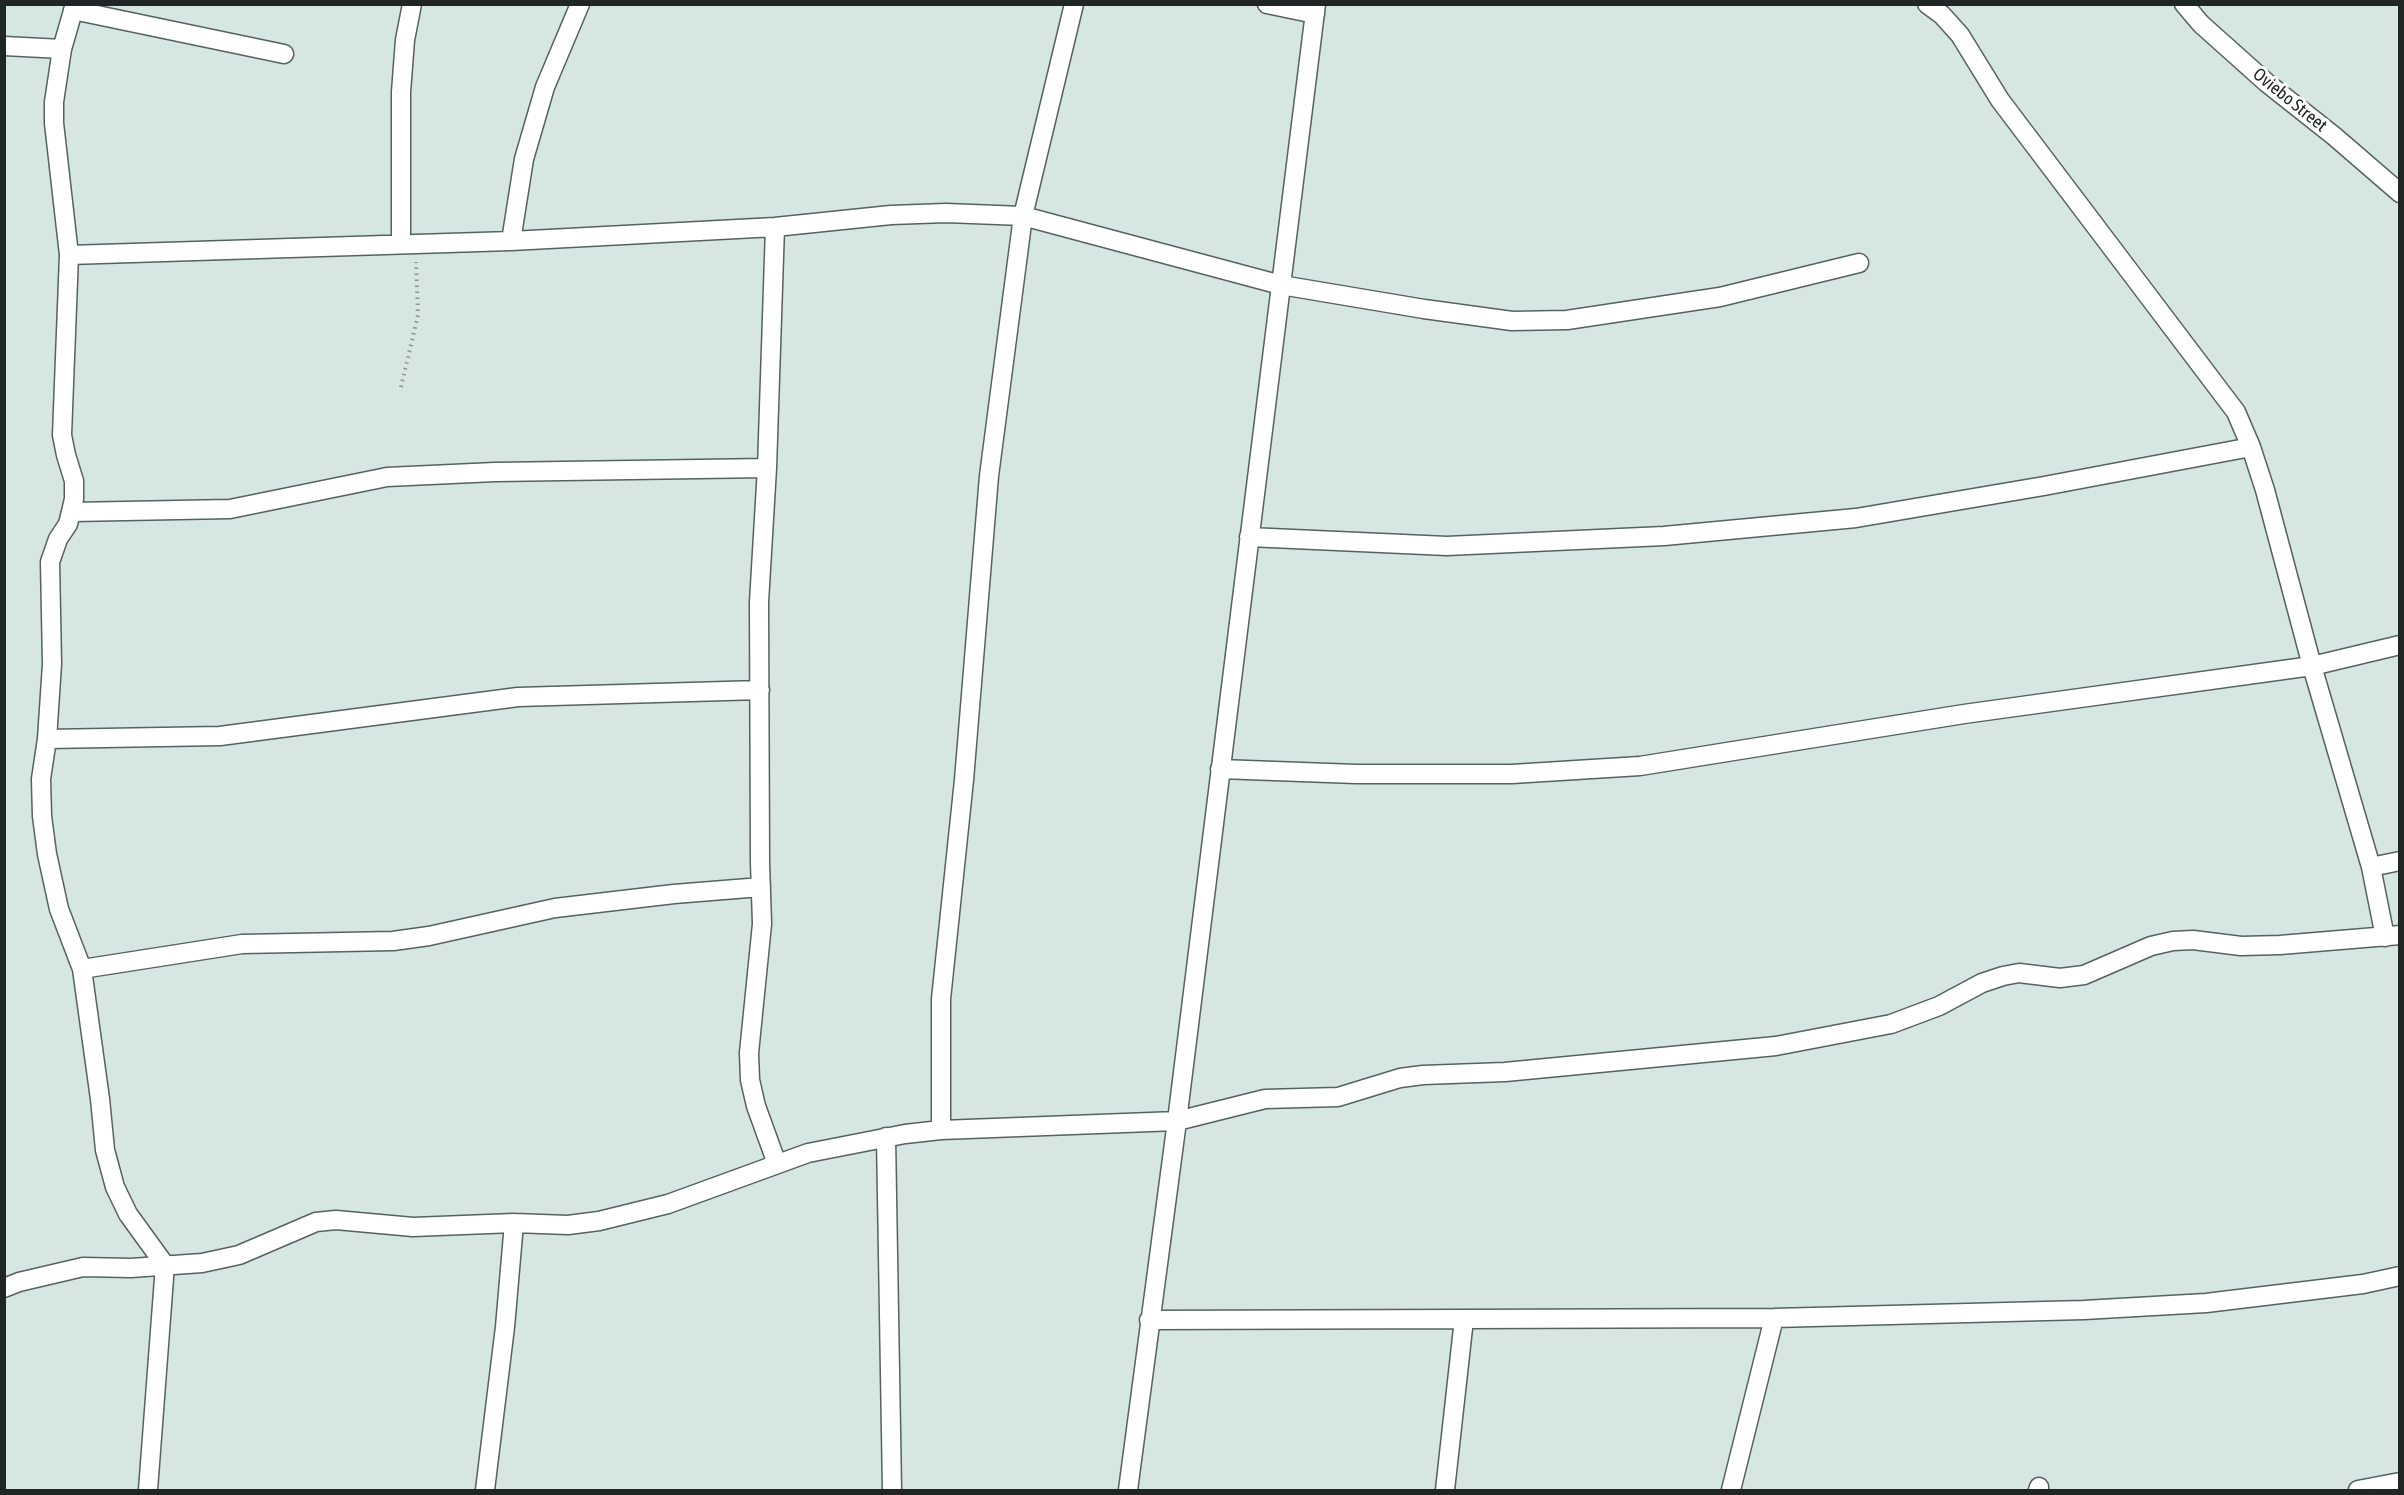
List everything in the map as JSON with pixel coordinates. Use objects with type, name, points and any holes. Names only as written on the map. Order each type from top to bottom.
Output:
[{"type":"street","points":[[408,244],[401,92],[405,40],[412,4]]},
{"type":"street","points":[[511,241],[527,149],[545,87],[580,4]]},
{"type":"street","points":[[941,1130],[941,999],[964,780],[989,476],[1023,216],[1074,4]]},
{"type":"street","points":[[1128,1491],[1177,1120],[1315,9],[1267,4]]},
{"type":"street","points":[[4,1288],[19,1282],[82,1267],[131,1268],[202,1263],[239,1255],[316,1222],[352,1221],[412,1227],[514,1223],[568,1225],[599,1221],[668,1204],[808,1153],[886,1137],[941,1130],[1177,1120],[1265,1099],[1338,1097],[1400,1078],[1423,1075],[1483,1073],[1776,1046],[1891,1024],[1940,1006],[1982,983],[2002,976],[2019,973],[2060,978],[2084,975],[2151,946],[2173,941],[2193,940],[2241,946],[2392,936],[2312,666],[2251,447],[2236,412],[2001,100],[1960,35],[1942,15],[1928,4]]},
{"type":"street","name":"Oviebo Street","points":[[2184,4],[2201,24],[2267,83],[2343,143],[2400,193]]},
{"type":"street","points":[[148,1491],[165,1265],[128,1214],[115,1187],[105,1150],[82,969],[59,909],[47,854],[41,779],[47,739],[52,664],[50,562],[58,539],[72,512],[74,481],[62,435],[69,255],[54,123],[54,102],[63,49],[74,7],[284,54]]},
{"type":"street","points":[[4,46],[63,49]]},
{"type":"street","points":[[69,255],[511,241],[775,227],[891,215],[946,213],[1023,216],[1281,285],[1512,321],[1567,320],[1720,297],[1859,264]]},
{"type":"street","points":[[775,227],[767,468],[759,602],[762,924],[750,1053],[750,1080],[756,1106],[777,1164]]},
{"type":"street","points":[[1249,537],[1446,546],[1664,536],[1856,518],[2251,447]]},
{"type":"street","points":[[72,512],[230,509],[387,477],[495,472],[767,468]]},
{"type":"street","points":[[1220,769],[1356,774],[1512,774],[1640,766],[1964,714],[2312,666],[2400,645]]},
{"type":"street","points":[[47,739],[220,736],[518,697],[760,690]]},
{"type":"street","points":[[2371,867],[2400,861]]},
{"type":"street","points":[[82,969],[242,944],[393,941],[429,936],[555,908],[664,895],[761,887]]},
{"type":"street","points":[[886,1137],[892,1491]]},
{"type":"street","points":[[485,1491],[505,1327],[514,1223]]},
{"type":"street","points":[[1149,1320],[1774,1318],[2073,1311],[2206,1303],[2363,1284],[2400,1276]]},
{"type":"street","points":[[1731,1491],[1774,1318]]},
{"type":"street","points":[[1445,1491],[1464,1319]]},
{"type":"street","points":[[2358,1491],[2400,1482]]},
{"type":"path","points":[[401,387],[418,315],[408,244]]}]
